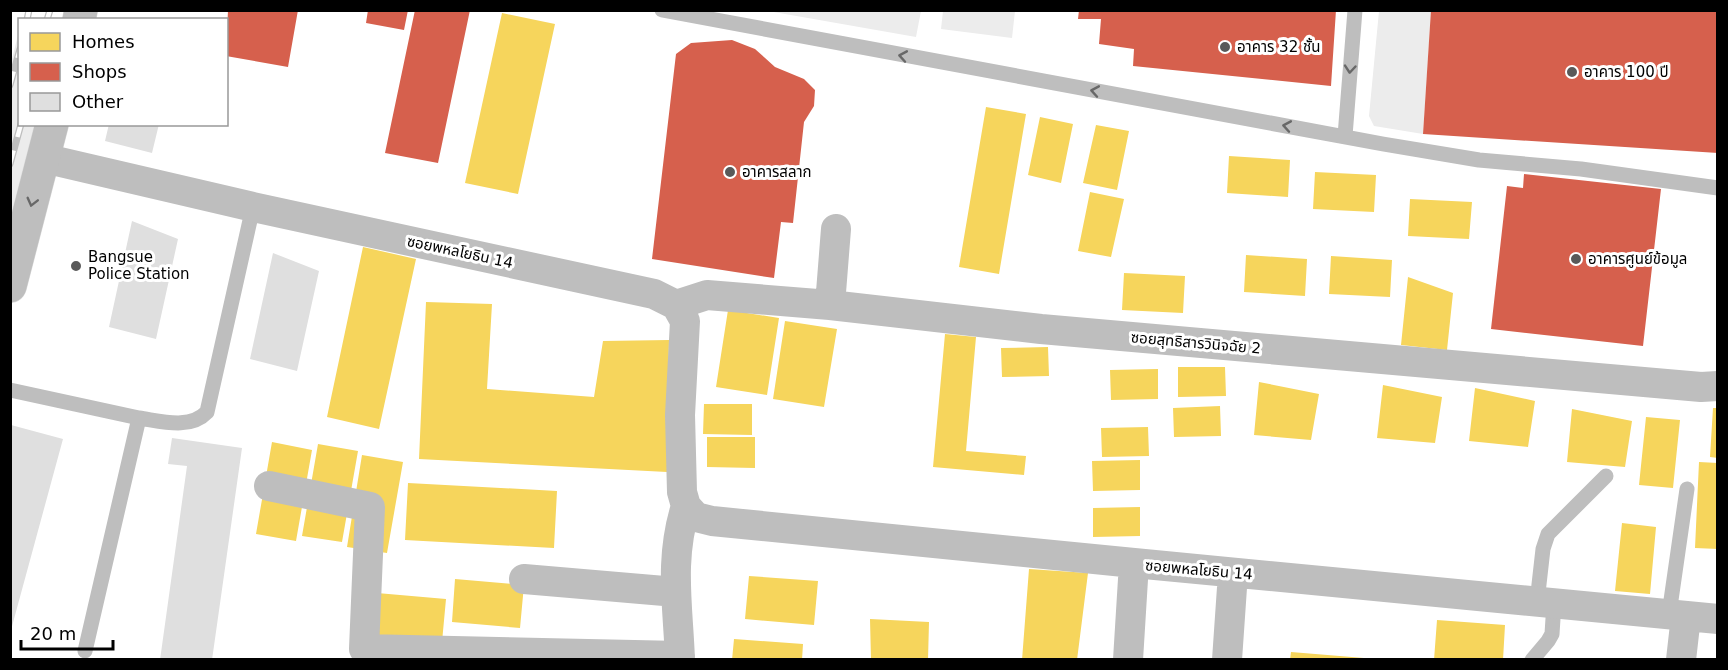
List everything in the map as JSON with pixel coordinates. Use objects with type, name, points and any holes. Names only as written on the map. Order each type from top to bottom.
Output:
[{"type":"main road","points":[[10,286],[51,126]]},
{"type":"street","name":"ซอยพหลโยธิน 14","points":[[43,158],[253,207],[654,294],[676,305]]},
{"type":"street","points":[[830,305],[836,229]]},
{"type":"street","name":"ซอยสุทธิสารวินิจฉัย 2","points":[[676,305],[706,295],[830,305],[1065,332],[1701,387],[1718,386]]},
{"type":"street","points":[[269,486],[370,507],[364,649],[680,658],[676,592],[677,540],[686,506],[682,492],[680,416],[685,321],[676,305]]},
{"type":"street","name":"ซอยพหลโยธิน 14","points":[[686,506],[696,517],[712,521],[1718,619]]},
{"type":"street","points":[[1128,660],[1134,563]]},
{"type":"street","points":[[1227,660],[1233,573]]},
{"type":"street","points":[[524,579],[676,592]]},
{"type":"street","points":[[1677,615],[1681,660]]},
{"type":"lane","points":[[662,10],[701,13],[790,35],[1479,160],[1581,169],[1718,189]]},
{"type":"lane","points":[[1345,136],[1355,10]]},
{"type":"lane","points":[[10,390],[139,418],[192,423],[207,412],[253,207]]},
{"type":"lane","points":[[85,651],[139,418]]},
{"type":"lane","points":[[1532,660],[1552,634],[1545,602],[1543,549],[1548,534],[1606,476]]},
{"type":"lane","points":[[1677,615],[1687,489]]},
{"type":"shaded area","points":[[921,10],[916,37],[768,11]]},
{"type":"shaded area","points":[[943,11],[1015,11],[1012,38],[941,29]]},
{"type":"shaded area","points":[[1379,11],[1431,11],[1423,134],[1374,126],[1369,116]]},
{"type":"shaded area","points":[[18,35],[18,126],[35,126],[11,215],[10,67]]},
{"type":"building: Homes","points":[[502,13],[555,24],[518,194],[465,183]]},
{"type":"building: Homes","points":[[986,107],[1026,114],[999,274],[959,267]]},
{"type":"building: Homes","points":[[1040,117],[1073,124],[1061,183],[1028,175]]},
{"type":"building: Homes","points":[[1096,125],[1129,131],[1117,190],[1083,183]]},
{"type":"building: Homes","points":[[1229,156],[1290,160],[1288,197],[1227,193]]},
{"type":"building: Homes","points":[[1315,172],[1376,175],[1374,212],[1313,209]]},
{"type":"building: Homes","points":[[1090,192],[1124,199],[1111,257],[1078,251]]},
{"type":"building: Homes","points":[[1410,199],[1472,202],[1469,239],[1408,236]]},
{"type":"building: Homes","points":[[363,247],[416,259],[379,429],[327,417]]},
{"type":"building: Homes","points":[[1246,255],[1307,259],[1305,296],[1244,292]]},
{"type":"building: Homes","points":[[1331,256],[1392,260],[1390,297],[1329,294]]},
{"type":"building: Homes","points":[[1124,273],[1185,276],[1183,313],[1122,310]]},
{"type":"building: Homes","points":[[1408,277],[1453,293],[1447,350],[1401,345]]},
{"type":"building: Homes","points":[[426,302],[492,304],[487,389],[594,397],[603,341],[669,340],[667,472],[419,459]]},
{"type":"building: Homes","points":[[728,310],[779,318],[767,395],[716,387]]},
{"type":"building: Homes","points":[[785,321],[837,329],[824,407],[773,399]]},
{"type":"building: Homes","points":[[945,334],[976,337],[966,451],[1026,456],[1024,475],[933,467]]},
{"type":"building: Homes","points":[[1048,347],[1049,376],[1002,377],[1001,348]]},
{"type":"building: Homes","points":[[1178,367],[1225,367],[1226,396],[1178,397]]},
{"type":"building: Homes","points":[[1158,369],[1158,399],[1111,400],[1110,370]]},
{"type":"building: Homes","points":[[1259,382],[1319,394],[1311,440],[1254,435]]},
{"type":"building: Homes","points":[[1383,385],[1442,397],[1435,443],[1377,438]]},
{"type":"building: Homes","points":[[1475,388],[1535,401],[1528,447],[1469,441]]},
{"type":"building: Homes","points":[[704,404],[752,404],[752,435],[703,434]]},
{"type":"building: Homes","points":[[1220,406],[1221,436],[1174,437],[1173,408]]},
{"type":"building: Homes","points":[[1713,408],[1718,408],[1718,458],[1710,457]]},
{"type":"building: Homes","points":[[1572,409],[1632,421],[1625,467],[1567,462]]},
{"type":"building: Homes","points":[[1646,417],[1680,420],[1673,488],[1639,485]]},
{"type":"building: Homes","points":[[1148,427],[1149,456],[1102,457],[1101,428]]},
{"type":"building: Homes","points":[[707,437],[755,437],[755,468],[707,467]]},
{"type":"building: Homes","points":[[272,442],[312,450],[296,541],[256,534]]},
{"type":"building: Homes","points":[[318,444],[358,451],[342,542],[302,536]]},
{"type":"building: Homes","points":[[362,455],[403,462],[387,553],[347,547]]},
{"type":"building: Homes","points":[[1140,460],[1140,490],[1093,491],[1092,461]]},
{"type":"building: Homes","points":[[1699,462],[1718,463],[1718,549],[1695,548]]},
{"type":"building: Homes","points":[[408,483],[557,491],[554,548],[405,540]]},
{"type":"building: Homes","points":[[1140,507],[1140,536],[1093,537],[1093,508]]},
{"type":"building: Homes","points":[[1622,523],[1656,527],[1650,594],[1615,591]]},
{"type":"building: Homes","points":[[1029,569],[1088,573],[1077,660],[1022,660]]},
{"type":"building: Homes","points":[[749,576],[818,581],[814,625],[745,619]]},
{"type":"building: Homes","points":[[455,579],[524,585],[520,628],[452,622]]},
{"type":"building: Homes","points":[[377,593],[446,599],[442,642],[374,637]]},
{"type":"building: Homes","points":[[870,619],[929,622],[928,660],[871,660]]},
{"type":"building: Homes","points":[[1437,620],[1505,625],[1503,660],[1434,660]]},
{"type":"building: Homes","points":[[734,639],[803,644],[802,660],[732,660]]},
{"type":"building: Homes","points":[[1291,652],[1364,658],[1364,660],[1290,660]]},
{"type":"building: Shops","points":[[228,10],[298,10],[288,67],[228,56]]},
{"type":"building: Shops","points":[[368,10],[408,10],[404,30],[366,23]]},
{"type":"building: Shops","points":[[415,10],[470,10],[438,163],[385,153]]},
{"type":"building: Shops","name":"อาคาร 32 ชั้น","points":[[1079,10],[1336,10],[1331,86],[1133,66],[1134,49],[1099,44],[1101,19],[1078,19]]},
{"type":"building: Shops","name":"อาคาร 100 ปี","points":[[1431,10],[1718,10],[1718,153],[1423,134]]},
{"type":"building: Shops","name":"อาคารสลาก","points":[[732,40],[755,49],[775,67],[804,79],[815,90],[814,106],[804,122],[793,223],[781,222],[774,278],[652,259],[676,54],[691,43]]},
{"type":"building: Shops","name":"อาคารศูนย์ข้อมูล","points":[[1524,174],[1661,189],[1643,346],[1491,329],[1507,186],[1523,188]]},
{"type":"building: Other","points":[[109,126],[159,126],[152,153],[105,141]]},
{"type":"building: Other","points":[[132,221],[178,239],[156,339],[109,327]]},
{"type":"building: Other","points":[[273,253],[319,271],[297,371],[250,359]]},
{"type":"building: Other","points":[[11,425],[63,439],[10,630]]},
{"type":"building: Other","points":[[172,438],[242,448],[212,660],[160,660],[187,466],[168,464]]},
{"type":"railway","points":[[27,18],[29,10]]},
{"type":"railway","points":[[48,18],[50,10]]},
{"type":"railway","points":[[10,85],[18,56]]},
{"type":"railway","points":[[10,164],[20,126]]},
{"type":"place","name":"อาคาร 32 ชั้น","points":[[1225,47]]},
{"type":"place","name":"อาคาร 100 ปี","points":[[1572,72]]},
{"type":"place","name":"อาคารสลาก","points":[[730,172]]},
{"type":"place","name":"อาคารศูนย์ข้อมูล","points":[[1576,259]]},
{"type":"place","name":"Bangsue Police Station","points":[[76,266]]}]
